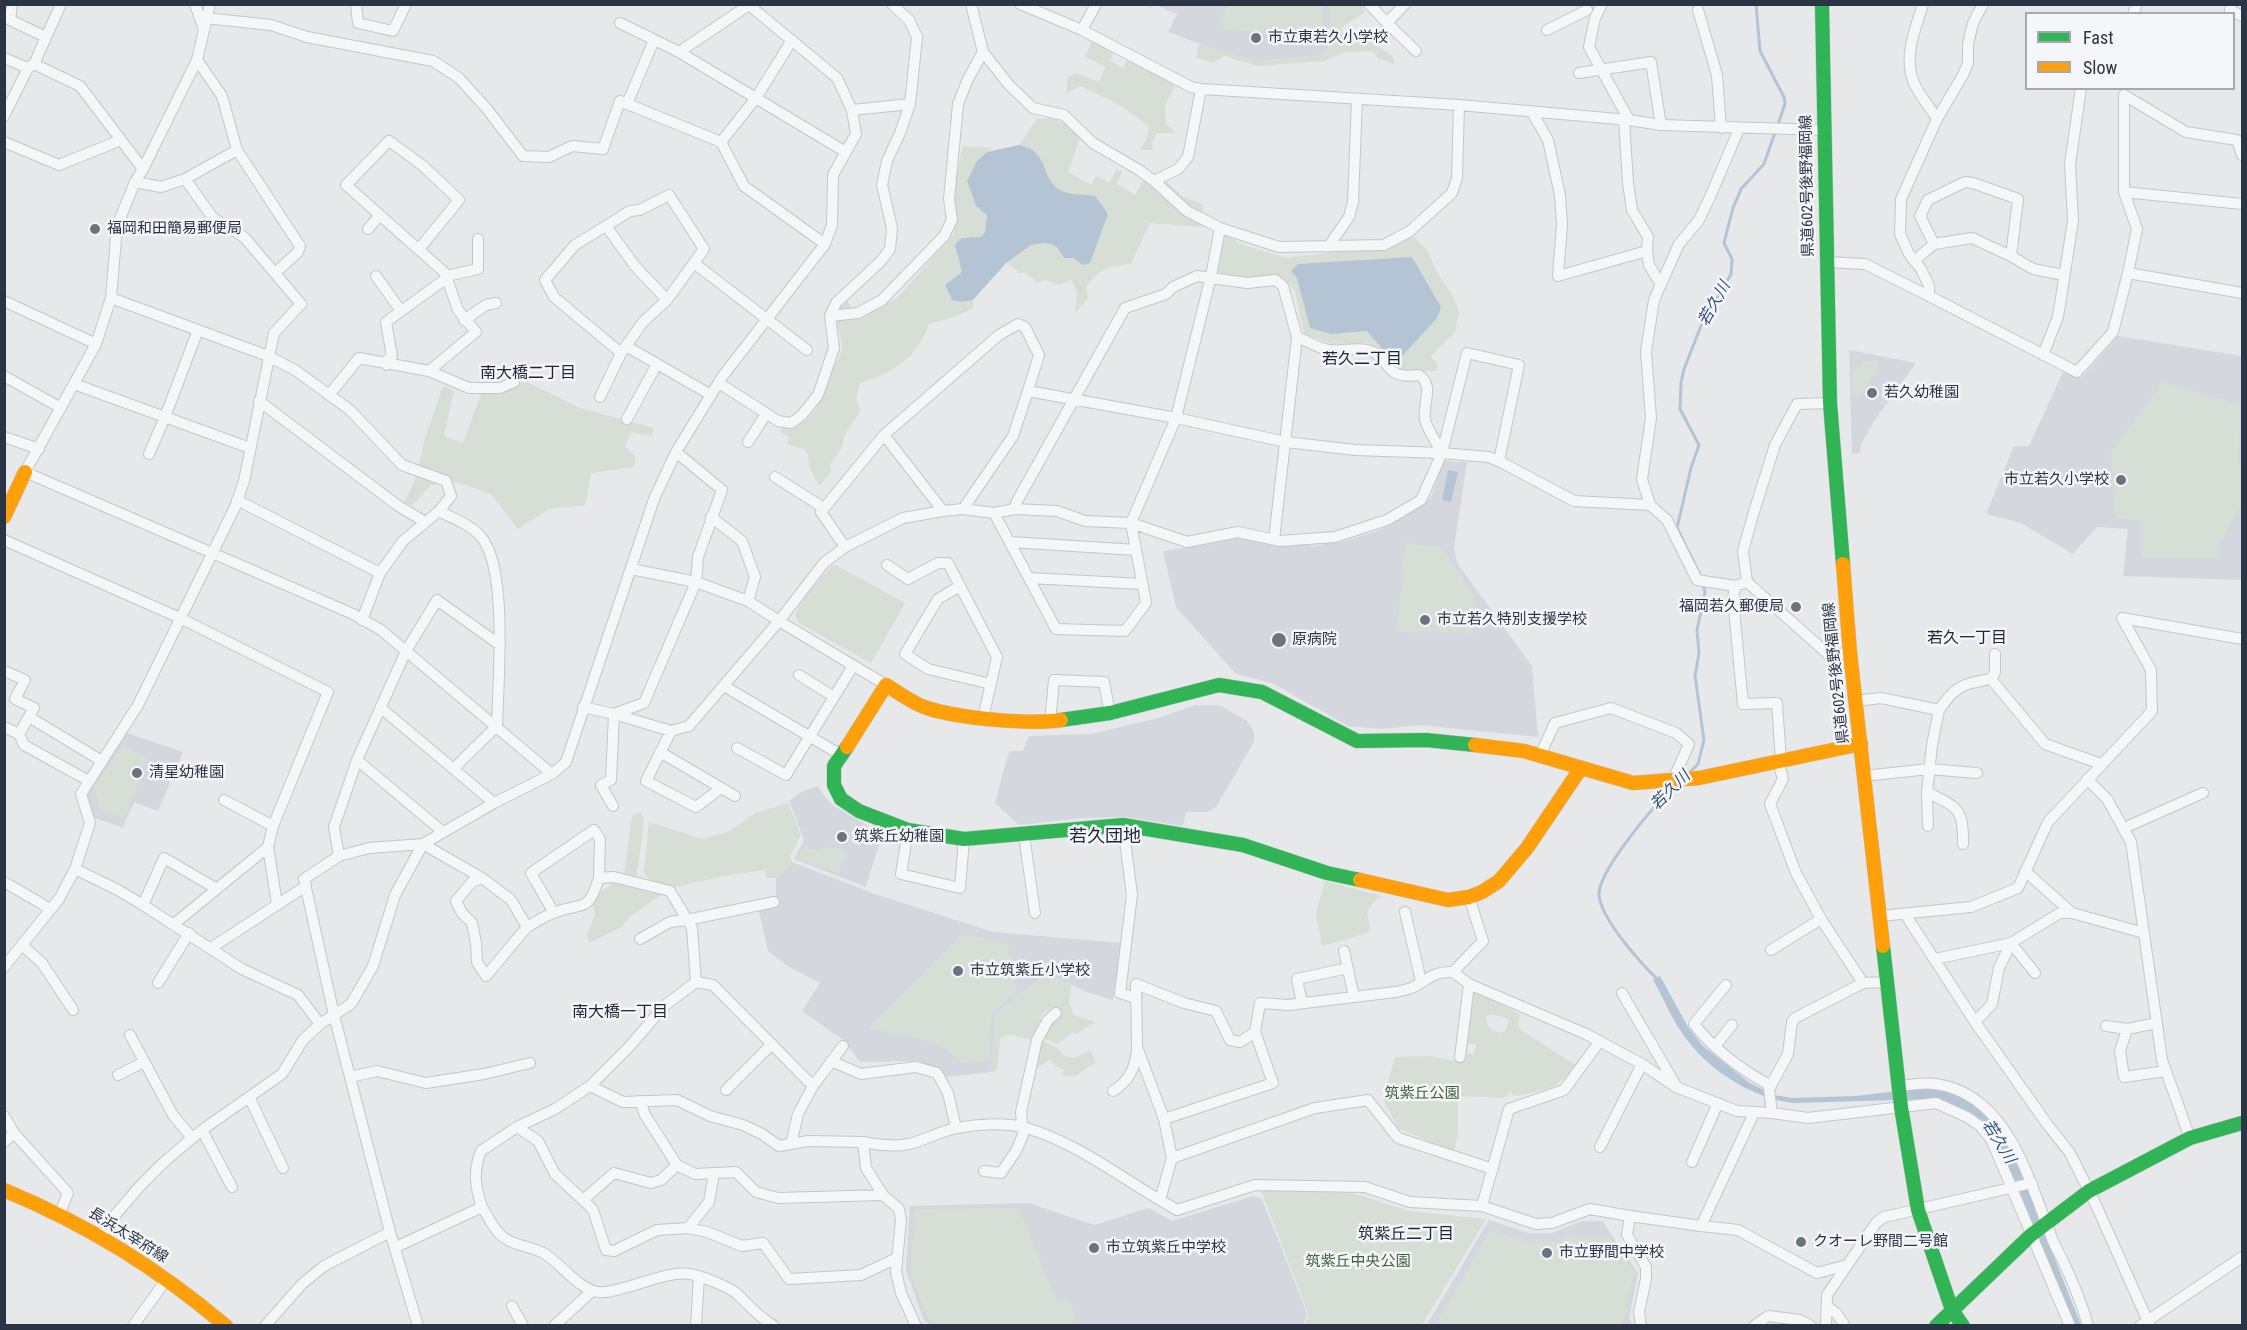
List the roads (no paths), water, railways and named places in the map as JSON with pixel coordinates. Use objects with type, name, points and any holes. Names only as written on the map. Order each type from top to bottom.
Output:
[{"type":"street","points":[[12,4],[10,21],[46,37]]},
{"type":"street","points":[[4,116],[61,4]]},
{"type":"street","points":[[195,4],[205,22]]},
{"type":"street","points":[[6,510],[96,344],[111,298],[117,226],[135,182],[197,60],[210,4]]},
{"type":"street","points":[[356,4],[358,23],[393,31],[406,4]]},
{"type":"street","points":[[718,383],[778,421],[791,423],[802,415],[818,395],[834,348],[830,316],[836,303],[881,261],[890,249],[892,228],[882,184],[887,161],[910,104],[917,38],[909,20],[892,4]]},
{"type":"street","points":[[971,4],[983,52],[1009,85],[1033,108],[1064,115],[1093,143],[1139,170],[1187,211],[1220,228],[1279,247],[1384,245],[1410,231],[1452,193],[1457,178],[1459,105]]},
{"type":"street","points":[[1082,30],[1096,4]]},
{"type":"street","points":[[1369,4],[1416,51]]},
{"type":"street","points":[[1387,23],[1405,4]]},
{"type":"street","points":[[1547,30],[1602,4]]},
{"type":"street","name":"県道602号後野福岡線","points":[[1822,4],[1830,403],[1850,653],[1901,1107],[1918,1210],[1952,1310],[1963,1326]]},
{"type":"street","points":[[1923,4],[1908,63],[1914,84],[1937,119]]},
{"type":"street","points":[[1929,296],[1929,286],[1909,254],[1900,234],[1901,199],[1937,119],[1963,75],[1968,63],[1968,44],[1973,23],[1983,4]]},
{"type":"street","points":[[101,1237],[110,1221],[141,1185],[192,1137],[282,1074],[294,1052],[320,1024],[351,1004],[373,966],[395,895],[423,844],[442,831],[552,774],[566,762],[654,499],[676,452],[718,383],[825,244],[832,225],[833,175],[856,134],[852,110],[837,78],[749,5],[679,52]]},
{"type":"street","points":[[1026,6],[1082,30],[1191,87],[1201,89],[1459,105],[1661,125],[1823,130]]},
{"type":"street","points":[[1698,10],[1717,75],[1721,128]]},
{"type":"street","points":[[1588,11],[1589,47],[1604,71],[1627,120],[1628,183],[1632,210],[1648,237],[1649,265],[1661,285]]},
{"type":"street","points":[[205,22],[270,25],[307,37],[433,61],[459,78],[487,109],[523,156],[549,157],[572,146],[603,149],[620,101],[721,142],[744,186],[825,244]]},
{"type":"street","points":[[620,23],[679,52],[844,152]]},
{"type":"street","points":[[627,104],[654,40]]},
{"type":"street","points":[[721,142],[756,98],[792,40]]},
{"type":"street","points":[[830,316],[858,313],[882,300],[944,236],[952,220],[949,199],[958,104],[968,79],[983,52]]},
{"type":"street","points":[[4,58],[31,66],[80,86],[143,169]]},
{"type":"street","points":[[197,60],[222,96],[237,150],[300,246],[298,252],[275,273]]},
{"type":"street","points":[[1579,73],[1651,62],[1661,125]]},
{"type":"street","points":[[1154,182],[1178,170],[1188,157],[1201,89]]},
{"type":"street","points":[[2043,355],[2058,317],[2073,221],[2070,164],[2080,90]]},
{"type":"street","points":[[2124,92],[2186,132],[2237,140],[2242,155]]},
{"type":"street","points":[[1827,262],[1865,264],[2078,372],[2113,332],[2137,230],[2124,192],[2124,92]]},
{"type":"street","points":[[1328,247],[1349,217],[1353,202],[1357,99]]},
{"type":"street","points":[[852,110],[910,104]]},
{"type":"street","points":[[1532,112],[1548,140],[1560,195],[1562,225],[1558,276],[1647,251]]},
{"type":"street","points":[[1739,129],[1699,220],[1679,244],[1654,300],[1646,352],[1651,418],[1642,479],[1650,505],[1667,520],[1697,580],[1735,586],[1747,582]]},
{"type":"street","points":[[4,142],[58,165],[121,140]]},
{"type":"street","points":[[419,249],[459,200],[422,165],[389,141],[346,185],[439,267],[447,277],[458,310],[476,332],[429,371]]},
{"type":"street","points":[[135,182],[161,187],[185,179],[237,150]]},
{"type":"street","points":[[4,967],[59,899],[75,869],[90,824],[81,794],[138,705],[237,500],[244,481],[274,333],[301,304],[244,237],[213,218],[185,179]]},
{"type":"street","points":[[1934,244],[1920,216],[1928,200],[1965,182],[1973,183],[2018,199],[2011,256]]},
{"type":"street","points":[[2124,192],[2242,204]]},
{"type":"street","points":[[600,397],[624,349],[643,322],[667,300],[704,249],[669,195],[640,210],[630,211],[576,245],[545,280],[554,297],[624,349],[657,364],[711,395]]},
{"type":"street","points":[[368,230],[380,215]]},
{"type":"street","points":[[606,226],[635,266],[667,300]]},
{"type":"street","points":[[994,513],[1056,629],[1125,631],[1146,603],[1131,523],[1176,418],[1211,276],[1220,228]]},
{"type":"street","points":[[1914,261],[1934,244],[1972,237],[2033,269],[2064,275]]},
{"type":"street","points":[[387,364],[387,360],[392,356],[386,322],[447,277],[455,273],[478,269],[478,239]]},
{"type":"street","points":[[694,263],[807,350]]},
{"type":"street","points":[[2128,273],[2242,293]]},
{"type":"street","points":[[376,276],[401,311]]},
{"type":"street","points":[[1016,509],[1016,503],[1125,308],[1166,294],[1173,286],[1189,278],[1211,276],[1247,283],[1275,280],[1283,286],[1297,337],[1274,540]]},
{"type":"street","points":[[111,298],[268,356],[295,370],[350,410],[402,465],[446,481],[451,496],[439,511],[403,541],[380,573],[362,620]]},
{"type":"street","points":[[4,301],[96,344]]},
{"type":"street","points":[[464,320],[486,305],[496,303]]},
{"type":"street","points":[[845,547],[821,512],[824,508],[884,435],[999,335],[1018,324],[1025,327],[1039,356],[1013,436],[963,510]]},
{"type":"street","points":[[149,454],[198,330]]},
{"type":"street","points":[[1297,337],[1328,350],[1366,350],[1378,356],[1392,372],[1403,377],[1419,375],[1425,379],[1427,385],[1425,420],[1442,453]]},
{"type":"street","points":[[583,707],[671,731],[689,726],[779,621],[824,563],[845,547],[903,518],[963,510],[994,513],[1016,509],[1058,511],[1085,521],[1131,523],[1187,542],[1238,532],[1274,540],[1335,537],[1387,520],[1421,500],[1442,453],[1467,353],[1519,365],[1499,461]]},
{"type":"street","points":[[329,395],[359,358],[429,371],[469,388],[500,388],[514,382]]},
{"type":"street","points":[[627,418],[657,364]]},
{"type":"street","points":[[4,376],[61,408]]},
{"type":"street","points":[[74,384],[250,448]]},
{"type":"street","points":[[1028,391],[1176,418],[1286,442],[1355,450],[1488,457],[1574,501],[1650,505]]},
{"type":"street","points":[[259,401],[397,505],[425,522]]},
{"type":"street","points":[[1830,403],[1797,404],[1775,445],[1743,551],[1747,582],[1829,655],[1850,653]]},
{"type":"street","points":[[748,442],[766,414]]},
{"type":"street","points":[[884,435],[943,511]]},
{"type":"street","points":[[4,437],[39,449]]},
{"type":"street","points":[[614,714],[644,703],[696,582],[698,557],[722,490],[676,452]]},
{"type":"street","points":[[25,472],[381,630],[552,774]]},
{"type":"street","points":[[775,477],[824,508]]},
{"type":"street","points":[[237,500],[380,573]]},
{"type":"street","points":[[439,511],[468,526],[483,539],[496,569],[500,645],[497,726],[453,769]]},
{"type":"street","points":[[711,517],[742,541],[755,577],[748,600]]},
{"type":"street","points":[[4,540],[180,618],[328,692],[273,826],[268,847],[277,904]]},
{"type":"street","points":[[1010,542],[1136,550]]},
{"type":"street","points":[[887,565],[908,579],[938,563],[948,563],[997,657],[983,718]]},
{"type":"street","points":[[631,569],[696,582],[748,600],[925,708],[983,718],[1050,722],[1110,713],[1220,685],[1262,692],[1357,741],[1426,740],[1524,751],[1633,783],[1699,778],[1861,744]]},
{"type":"street","points":[[1029,578],[1142,584]]},
{"type":"street","points":[[960,586],[938,599],[905,654],[928,669],[991,684]]},
{"type":"street","points":[[1735,586],[1733,599],[1743,704],[1778,703],[1780,762],[1783,779],[1770,804],[1796,873],[1821,919],[1863,983]]},
{"type":"street","points":[[339,856],[334,826],[357,760],[406,651],[436,600],[500,645]]},
{"type":"street","points":[[1880,916],[1971,907],[2018,888],[2048,822],[2152,711],[2151,670],[2122,618],[2242,639]]},
{"type":"street","points":[[1928,826],[1929,769],[1940,710],[1948,697],[1964,684],[1991,679],[1995,672],[1995,654]]},
{"type":"street","points":[[737,748],[786,775],[853,666]]},
{"type":"street","points":[[4,671],[25,680],[15,699],[34,708],[18,734]]},
{"type":"street","points":[[799,675],[834,697]]},
{"type":"street","points":[[1991,679],[2045,744],[2101,764]]},
{"type":"street","points":[[1050,722],[1054,680],[1104,682],[1110,713]]},
{"type":"street","points":[[886,685],[834,766],[834,785],[841,799],[859,811],[908,830],[964,839],[1123,825],[1243,845],[1327,873],[1448,900],[1469,897],[1499,881],[1513,866],[1581,768]]},
{"type":"street","points":[[724,686],[841,755]]},
{"type":"street","points":[[1856,701],[1881,698],[1940,710]]},
{"type":"street","points":[[381,708],[494,803]]},
{"type":"street","points":[[1540,755],[1555,723],[1611,708],[1676,733],[1689,744],[1673,780]]},
{"type":"street","points":[[613,806],[601,785],[611,780],[614,714]]},
{"type":"street","points":[[29,717],[102,761]]},
{"type":"street","points":[[4,727],[18,734],[24,745],[89,781]]},
{"type":"street","points":[[671,731],[646,781],[696,807],[721,788]]},
{"type":"street","points":[[660,752],[735,796]]},
{"type":"street","points":[[357,760],[442,831]]},
{"type":"street","points":[[1864,776],[1929,769],[1977,773]]},
{"type":"street","points":[[2087,779],[2107,799],[2131,842],[2162,1060],[2190,1138]]},
{"type":"street","points":[[1927,792],[1954,807],[1963,820],[1963,844]]},
{"type":"street","points":[[2124,828],[2203,792]]},
{"type":"street","points":[[224,800],[273,826]]},
{"type":"street","points":[[1123,825],[1132,895],[1120,993],[1136,998]]},
{"type":"street","points":[[482,878],[472,882],[456,901],[462,914],[472,923],[477,962],[486,976],[526,927],[554,913],[580,907],[594,897],[599,878],[600,839],[594,830],[531,873],[554,913]]},
{"type":"street","points":[[908,830],[901,874],[960,888],[964,839]]},
{"type":"street","points":[[1024,835],[1035,913]]},
{"type":"street","points":[[418,1326],[390,1232],[334,1015],[304,879],[339,856],[369,848],[423,844],[482,878],[511,900],[526,927]]},
{"type":"street","points":[[174,924],[268,847]]},
{"type":"street","points":[[144,905],[164,858],[217,890]]},
{"type":"street","points":[[75,869],[144,905],[242,969],[298,995],[320,1024]]},
{"type":"street","points":[[2025,872],[2072,913]]},
{"type":"street","points":[[599,878],[614,877],[670,891],[692,928],[696,982]]},
{"type":"street","points":[[4,882],[50,910]]},
{"type":"street","points":[[211,948],[306,886]]},
{"type":"street","points":[[1453,972],[1484,941],[1469,897]]},
{"type":"street","points":[[640,939],[670,921],[687,920],[774,902]]},
{"type":"street","points":[[1405,912],[1421,981]]},
{"type":"street","points":[[1935,959],[2011,943],[2060,913],[2072,913],[2144,933]]},
{"type":"street","points":[[1905,914],[1975,1022],[2070,1153],[2089,1191],[2146,1324],[2242,1257]]},
{"type":"street","points":[[1771,951],[1821,919]]},
{"type":"street","points":[[159,983],[189,933]]},
{"type":"street","points":[[2011,943],[2035,973]]},
{"type":"street","points":[[1975,1022],[1992,1004],[1999,968],[2011,943]]},
{"type":"street","points":[[23,946],[42,963],[73,1010]]},
{"type":"street","points":[[1344,951],[1354,997]]},
{"type":"street","points":[[1302,1003],[1297,979],[1348,968]]},
{"type":"street","points":[[1164,1119],[1273,1083],[1255,1032],[1260,1003],[1288,1005],[1395,992],[1411,988],[1442,972],[1453,972],[1469,984],[1600,1041],[1677,1087],[1737,1110],[1808,1118],[1860,1114],[1936,1103],[1967,1117],[1980,1126],[1991,1139],[2012,1186],[2038,1229],[2088,1326]]},
{"type":"street","points":[[774,1326],[760,1319],[734,1292],[687,1273],[644,1281],[602,1293],[589,1290],[544,1252],[521,1246],[502,1237],[482,1207],[476,1190],[475,1175],[481,1151],[518,1127],[555,1109],[590,1086],[630,1046],[664,1006],[696,982],[713,985],[813,1086]]},
{"type":"street","points":[[1772,1113],[1770,1088],[1788,1054],[1792,1022],[1795,1018],[1863,983],[1888,982]]},
{"type":"street","points":[[1113,1091],[1125,1083],[1136,1065],[1136,984],[1184,1003],[1215,1011],[1230,1040],[1240,1042],[1255,1032]]},
{"type":"street","points":[[1460,1057],[1469,984]]},
{"type":"street","points":[[1726,986],[1694,1024],[1740,1068],[1770,1088]]},
{"type":"street","points":[[1622,993],[1677,1087]]},
{"type":"street","points":[[984,1171],[1001,1173],[1016,1151],[1023,1135],[1021,1112],[1037,1040],[1048,1020],[1056,1013]]},
{"type":"street","points":[[2106,1026],[2127,1029],[2157,1023]]},
{"type":"street","points":[[1715,1046],[1732,1025]]},
{"type":"street","points":[[2127,1029],[2120,1051],[2124,1077],[2166,1071]]},
{"type":"street","points":[[130,1035],[173,1115],[192,1137]]},
{"type":"street","points":[[1482,1206],[1509,1109],[1564,1090],[1600,1041]]},
{"type":"street","points":[[726,1090],[772,1044]]},
{"type":"street","points":[[791,1144],[798,1114],[813,1086],[843,1046]]},
{"type":"street","points":[[1137,1047],[1164,1119],[1172,1158],[1160,1200]]},
{"type":"street","points":[[831,1061],[861,1074],[916,1066],[937,1073],[948,1093],[957,1128]]},
{"type":"street","points":[[118,1075],[144,1062]]},
{"type":"street","points":[[350,1077],[377,1071],[426,1083],[484,1074],[530,1063]]},
{"type":"street","points":[[1600,1147],[1642,1064]]},
{"type":"street","points":[[1899,1086],[1937,1084],[1971,1097],[1999,1120],[2032,1183],[2038,1229],[2070,1326]]},
{"type":"street","points":[[590,1086],[623,1102],[677,1100],[710,1116],[752,1130],[779,1146],[807,1141],[863,1142],[883,1146],[908,1144],[957,1128],[1008,1125],[1022,1127],[1067,1144],[1177,1210],[1255,1185],[1365,1187],[1410,1202],[1482,1206],[1536,1224],[1552,1223],[1590,1209],[1738,1230],[1817,1273],[1847,1265]]},
{"type":"street","points":[[249,1096],[284,1168]]},
{"type":"street","points":[[1172,1158],[1316,1108],[1368,1100],[1398,1138],[1493,1168]]},
{"type":"street","points":[[640,1101],[645,1115],[677,1165],[695,1174],[736,1172],[756,1192],[777,1198],[883,1195]]},
{"type":"street","points":[[1692,1162],[1718,1103]]},
{"type":"street","points":[[1701,1226],[1754,1113]]},
{"type":"street","points":[[4,1116],[14,1133],[68,1193],[60,1213]]},
{"type":"street","points":[[1936,1326],[2038,1229],[2089,1191],[2190,1138],[2242,1123]]},
{"type":"street","points":[[518,1127],[538,1141],[555,1174],[593,1210],[606,1250],[614,1251],[657,1230],[688,1228],[707,1232],[742,1246],[763,1243],[789,1279],[861,1275],[897,1258]]},
{"type":"street","points":[[202,1130],[232,1187]]},
{"type":"street","points":[[4,1142],[14,1133]]},
{"type":"street","points":[[863,1142],[866,1168],[883,1195],[899,1209],[901,1220],[896,1272],[901,1293],[916,1326]]},
{"type":"street","points":[[583,1200],[614,1173],[651,1183],[661,1180],[677,1165]]},
{"type":"street","points":[[688,1228],[710,1202],[714,1173]]},
{"type":"street","points":[[1826,1326],[1827,1296],[1876,1223],[1884,1217],[2032,1183]]},
{"type":"street","name":"長浜太宰府線","points":[[4,1190],[60,1213],[101,1237],[198,1302],[226,1326]]},
{"type":"street","points":[[396,1247],[482,1207]]},
{"type":"street","points":[[1630,1216],[1627,1235],[1646,1267],[1646,1279],[1639,1312],[1641,1326]]},
{"type":"street","points":[[265,1326],[302,1284],[324,1266],[390,1232]]},
{"type":"street","points":[[696,1326],[699,1276]]},
{"type":"street","points":[[133,1326],[166,1280]]},
{"type":"street","points":[[554,1326],[592,1291]]},
{"type":"street","points":[[512,1306],[523,1326]]},
{"type":"street","points":[[1827,1306],[1837,1314],[1845,1326]]},
{"type":"street","points":[[1930,1326],[1952,1310]]},
{"type":"street","points":[[1754,1326],[1768,1316],[1800,1320],[1811,1326]]},
{"type":"water","points":[[1019,145],[1036,153],[1048,177],[1058,189],[1071,194],[1095,196],[1108,214],[1090,263],[1083,265],[1073,258],[1064,258],[1057,247],[1051,244],[1031,245],[1007,262],[973,300],[962,302],[952,300],[945,285],[962,272],[955,245],[963,238],[981,237],[985,232],[987,215],[976,206],[967,181],[977,161],[987,152]]},
{"type":"water","points":[[1412,257],[1441,307],[1437,318],[1402,356],[1390,358],[1367,331],[1331,334],[1310,328],[1297,278],[1291,271],[1298,264]]},
{"type":"water","points":[[1448,470],[1458,472],[1451,502],[1442,500]]},
{"type":"water","points":[[1660,976],[1688,1027],[1703,1046],[1750,1083],[1774,1095],[1792,1098],[1856,1096],[1931,1087],[1958,1095],[1977,1105],[2004,1132],[2030,1190],[2081,1325],[2074,1325],[1994,1138],[1930,1099],[1793,1103],[1761,1095],[1745,1088],[1716,1069],[1692,1046],[1678,1027],[1653,980]]},
{"type":"waterway","name":"若久川","points":[[1700,575],[1677,528],[1691,468],[1699,445],[1680,409],[1681,383],[1684,369],[1701,326],[1731,274],[1732,259],[1724,243],[1733,208],[1741,189],[1764,164],[1785,104],[1784,97],[1760,51],[1756,4]]},
{"type":"waterway","name":"若久川","points":[[1688,774],[1698,764],[1704,740],[1695,676],[1699,653],[1697,630],[1705,592],[1703,584]]},
{"type":"waterway","name":"若久川","points":[[1656,978],[1613,927],[1601,905],[1599,895],[1601,884],[1617,855],[1642,822],[1674,787]]},
{"type":"place","name":"市立東若久小学校","points":[[1256,38]]},
{"type":"place","name":"福岡和田簡易郵便局","points":[[95,229]]},
{"type":"place","name":"若久幼稚園","points":[[1872,393]]},
{"type":"place","name":"市立若久小学校","points":[[2121,480]]},
{"type":"place","name":"福岡若久郵便局","points":[[1796,607]]},
{"type":"place","name":"市立若久特別支援学校","points":[[1425,620]]},
{"type":"place","name":"原病院","points":[[1279,640]]},
{"type":"place","name":"清星幼稚園","points":[[137,773]]},
{"type":"place","name":"筑紫丘幼稚園","points":[[842,837]]},
{"type":"place","name":"市立筑紫丘小学校","points":[[958,971]]},
{"type":"place","name":"クオーレ野間二号館","points":[[1801,1242]]},
{"type":"place","name":"市立筑紫丘中学校","points":[[1094,1248]]},
{"type":"place","name":"市立野間中学校","points":[[1547,1253]]},
{"type":"district","name":"若久二丁目","points":[[1362,360]]},
{"type":"district","name":"南大橋二丁目","points":[[528,374]]},
{"type":"district","name":"若久一丁目","points":[[1967,639]]},
{"type":"district","name":"若久団地","points":[[1105,837]]},
{"type":"district","name":"南大橋一丁目","points":[[620,1013]]},
{"type":"district","name":"筑紫丘二丁目","points":[[1406,1235]]},
{"type":"park label","name":"筑紫丘公園","points":[[1422,1094]]},
{"type":"park label","name":"筑紫丘中央公園","points":[[1358,1262]]}]
